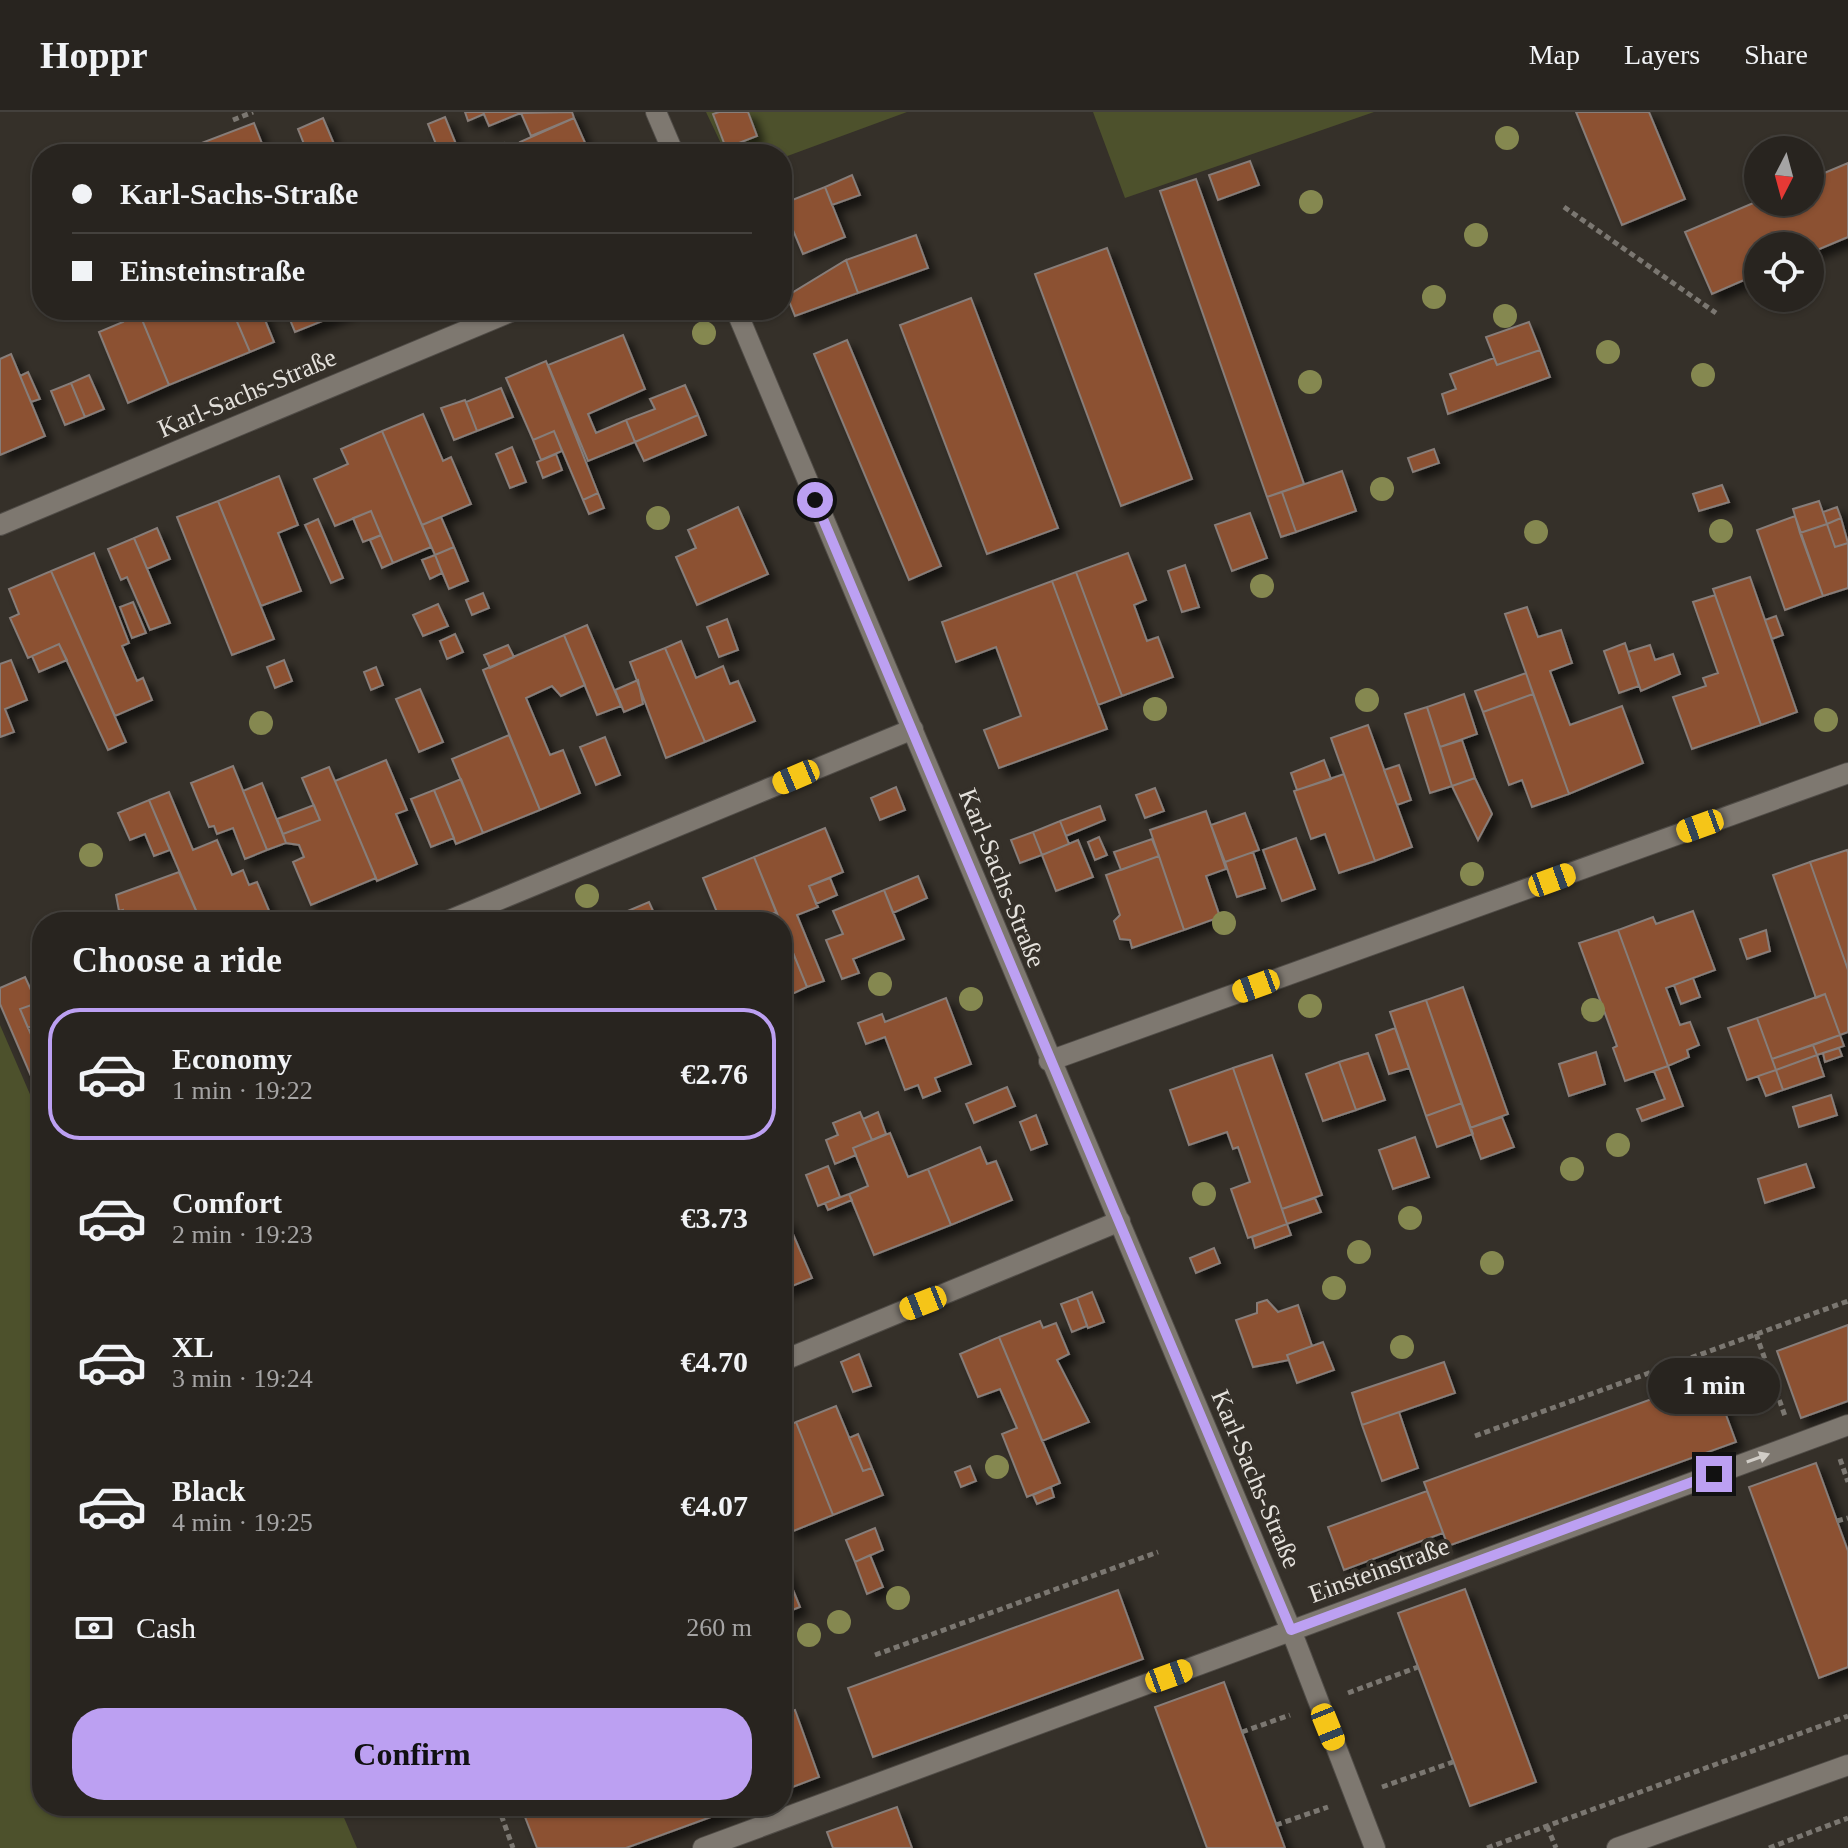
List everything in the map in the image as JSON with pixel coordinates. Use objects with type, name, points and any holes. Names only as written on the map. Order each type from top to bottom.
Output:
[{"type":"street","points":[[656,112],[670,144]]},
{"type":"street","name":"Karl-Sachs-Straße","points":[[0,525],[491,320]]},
{"type":"street","name":"Karl-Sachs-Straße","points":[[740,320],[1049,1061],[1120,1221],[1291,1630],[1375,1848]]},
{"type":"street","points":[[469,912],[913,729]]},
{"type":"street","points":[[1049,1061],[1848,773]]},
{"type":"street","points":[[792,1357],[1120,1221]]},
{"type":"street","name":"Einsteinstraße","points":[[792,1815],[1848,1425]]},
{"type":"street","points":[[1617,1848],[1848,1765]]},
{"type":"street","name":"Einsteinstraße","points":[[703,1848],[789,1816]]},
{"type":"path","points":[[233,120],[253,112]]},
{"type":"path","points":[[1564,207],[1716,313]]},
{"type":"path","points":[[1475,1436],[1848,1301]]},
{"type":"path","points":[[1756,1334],[1794,1445]]},
{"type":"path","points":[[1837,1521],[1848,1518]]},
{"type":"path","points":[[875,1655],[1158,1552]]},
{"type":"path","points":[[1242,1732],[1418,1667]]},
{"type":"path","points":[[1487,1848],[1848,1716]]},
{"type":"path","points":[[1276,1825],[1453,1762]]},
{"type":"path","points":[[502,1816],[513,1848]]},
{"type":"path","points":[[1769,1848],[1848,1818]]},
{"type":"path","points":[[1547,1826],[1556,1848]]},
{"type":"green space","points":[[706,112],[907,112],[792,154],[792,144],[721,144]]},
{"type":"green space","points":[[1093,112],[1374,112],[1125,198]]},
{"type":"green space","points":[[0,1025],[32,1099],[32,1816],[343,1816],[357,1848],[0,1848]]},
{"type":"building","points":[[465,112],[483,112],[484,114],[468,121]]},
{"type":"building","points":[[483,112],[523,112],[489,126]]},
{"type":"building","points":[[572,112],[574,118],[531,136],[521,113]]},
{"type":"building","points":[[748,112],[757,136],[736,144],[724,144],[713,114]]},
{"type":"building","points":[[1576,112],[1649,112],[1685,199],[1622,225]]},
{"type":"building","points":[[445,117],[456,144],[436,144],[428,124]]},
{"type":"building","points":[[323,118],[334,144],[304,144],[298,129]]},
{"type":"building","points":[[574,118],[586,144],[521,144]]},
{"type":"building","points":[[254,123],[262,144],[199,144]]},
{"type":"building","points":[[1250,161],[1259,185],[1218,200],[1209,175]]},
{"type":"building","points":[[1848,163],[1848,237],[1824,247],[1824,232],[1744,232],[1744,280],[1712,294],[1685,232],[1744,207],[1744,216],[1824,216],[1824,173]]},
{"type":"building","points":[[852,175],[860,195],[832,205],[825,187]]},
{"type":"building","points":[[1196,179],[1304,484],[1267,497],[1160,191]]},
{"type":"building","points":[[825,187],[845,237],[803,254],[792,228],[792,200]]},
{"type":"building","points":[[916,235],[928,268],[858,293],[846,260]]},
{"type":"building","points":[[1107,248],[1192,479],[1121,506],[1035,274]]},
{"type":"building","points":[[846,260],[858,293],[795,316],[792,293]]},
{"type":"building","points":[[971,298],[1058,528],[987,554],[900,325]]},
{"type":"building","points":[[142,320],[169,385],[128,403],[99,332],[123,322]]},
{"type":"building","points":[[142,320],[236,320],[250,352],[169,385]]},
{"type":"building","points":[[236,320],[265,320],[274,342],[250,352]]},
{"type":"building","points":[[290,320],[325,320],[295,332]]},
{"type":"building","points":[[1529,322],[1540,350],[1497,365],[1486,337]]},
{"type":"building","points":[[623,335],[645,389],[588,414],[596,433],[626,420],[635,442],[588,461],[548,365]]},
{"type":"building","points":[[847,340],[941,566],[909,580],[814,354]]},
{"type":"building","points":[[1540,350],[1550,377],[1448,414],[1442,394],[1456,389],[1450,374],[1494,358],[1497,365]]},
{"type":"building","points":[[11,354],[45,436],[0,455],[0,359]]},
{"type":"building","points":[[546,361],[598,493],[583,500],[554,431],[533,440],[506,378]]},
{"type":"building","points":[[28,372],[40,399],[31,402],[20,376]]},
{"type":"building","points":[[89,375],[104,409],[85,417],[71,383]]},
{"type":"building","points":[[71,383],[85,417],[65,425],[51,391]]},
{"type":"building","points":[[685,385],[698,415],[635,442],[626,420],[655,409],[650,399]]},
{"type":"building","points":[[501,388],[513,417],[477,431],[466,402]]},
{"type":"building","points":[[465,400],[477,431],[454,440],[441,408]]},
{"type":"building","points":[[423,414],[443,461],[451,457],[471,504],[422,525],[382,431]]},
{"type":"building","points":[[698,415],[706,435],[644,461],[635,442]]},
{"type":"building","points":[[382,431],[431,547],[393,563],[371,511],[335,526],[314,479],[348,464],[341,449]]},
{"type":"building","points":[[554,431],[562,451],[541,460],[533,440]]},
{"type":"building","points":[[512,447],[526,482],[510,488],[496,454]]},
{"type":"building","points":[[1434,449],[1439,463],[1413,472],[1408,458]]},
{"type":"building","points":[[556,454],[562,470],[543,478],[537,462]]},
{"type":"building","points":[[1342,471],[1356,511],[1296,532],[1282,492]]},
{"type":"building","points":[[279,476],[298,525],[278,533],[301,591],[261,606],[218,501]]},
{"type":"building","points":[[1722,485],[1729,502],[1699,511],[1693,494]]},
{"type":"building","points":[[1282,492],[1296,532],[1281,537],[1267,497]]},
{"type":"building","points":[[598,493],[604,508],[589,514],[583,500]]},
{"type":"building","points":[[218,501],[274,639],[232,655],[177,517]]},
{"type":"building","points":[[1819,501],[1827,524],[1800,533],[1793,509]]},
{"type":"building","points":[[738,507],[768,574],[697,605],[676,557],[696,548],[688,530]]},
{"type":"building","points":[[1837,507],[1841,518],[1827,524],[1823,512]]},
{"type":"building","points":[[371,511],[381,535],[363,542],[353,518]]},
{"type":"building","points":[[1250,513],[1267,558],[1232,571],[1215,525]]},
{"type":"building","points":[[1795,516],[1823,596],[1785,610],[1757,530]]},
{"type":"building","points":[[441,517],[454,547],[435,555],[422,525]]},
{"type":"building","points":[[1841,518],[1848,543],[1835,547],[1827,524]]},
{"type":"building","points":[[318,519],[343,578],[331,583],[305,525]]},
{"type":"building","points":[[1827,524],[1835,547],[1848,543],[1848,588],[1823,596],[1800,533]]},
{"type":"building","points":[[157,528],[170,559],[147,569],[134,538]]},
{"type":"building","points":[[381,535],[393,563],[382,568],[370,540]]},
{"type":"building","points":[[134,538],[170,623],[150,630],[127,577],[121,580],[108,549]]},
{"type":"building","points":[[454,547],[468,581],[449,589],[435,555]]},
{"type":"building","points":[[94,553],[129,643],[122,646],[137,681],[143,678],[152,700],[115,716],[51,571]]},
{"type":"building","points":[[1128,553],[1146,600],[1134,605],[1147,641],[1158,637],[1173,677],[1122,696],[1076,572]]},
{"type":"building","points":[[435,555],[442,573],[430,579],[422,560]]},
{"type":"building","points":[[1185,565],[1199,607],[1182,612],[1168,571]]},
{"type":"building","points":[[51,571],[126,742],[108,750],[59,644],[28,658],[10,618],[19,614],[9,589]]},
{"type":"building","points":[[1076,572],[1122,696],[1098,705],[1052,581]]},
{"type":"building","points":[[1750,577],[1797,712],[1761,725],[1713,589]]},
{"type":"building","points":[[1052,581],[1107,729],[999,768],[984,730],[1021,716],[996,647],[956,662],[942,622]]},
{"type":"building","points":[[483,593],[489,608],[472,615],[466,600]]},
{"type":"building","points":[[1715,595],[1761,725],[1692,749],[1673,697],[1706,686],[1703,678],[1718,673],[1693,602]]},
{"type":"building","points":[[133,602],[146,633],[132,638],[120,607]]},
{"type":"building","points":[[438,604],[448,626],[423,636],[413,615]]},
{"type":"building","points":[[1527,607],[1538,637],[1561,630],[1572,663],[1550,671],[1570,725],[1622,706],[1643,763],[1569,794],[1505,614]]},
{"type":"building","points":[[1776,616],[1783,635],[1772,639],[1765,620]]},
{"type":"building","points":[[727,619],[738,650],[719,657],[707,627]]},
{"type":"building","points":[[587,625],[621,706],[597,715],[564,635]]},
{"type":"building","points":[[455,634],[463,652],[447,659],[440,641]]},
{"type":"building","points":[[564,635],[585,685],[561,696],[552,686],[526,698],[550,755],[563,750],[580,793],[540,810],[483,670]]},
{"type":"building","points":[[681,641],[696,678],[723,666],[730,684],[738,681],[755,721],[705,742],[665,648]]},
{"type":"building","points":[[1625,643],[1639,686],[1619,693],[1604,651]]},
{"type":"building","points":[[59,644],[67,660],[39,672],[32,656]]},
{"type":"building","points":[[508,645],[514,657],[490,668],[484,655]]},
{"type":"building","points":[[1650,645],[1655,660],[1673,654],[1680,674],[1641,691],[1628,652]]},
{"type":"building","points":[[665,648],[705,742],[666,758],[630,662]]},
{"type":"building","points":[[11,660],[27,700],[5,709],[14,732],[0,737],[0,664]]},
{"type":"building","points":[[284,660],[292,681],[275,688],[267,667]]},
{"type":"building","points":[[376,667],[383,685],[371,690],[364,672]]},
{"type":"building","points":[[1526,673],[1533,694],[1483,712],[1475,691]]},
{"type":"building","points":[[638,680],[643,704],[624,712],[615,690]]},
{"type":"building","points":[[420,689],[443,742],[419,752],[396,699]]},
{"type":"building","points":[[1464,694],[1477,734],[1440,747],[1427,707]]},
{"type":"building","points":[[1533,694],[1569,794],[1532,807],[1522,780],[1509,785],[1483,712]]},
{"type":"building","points":[[1427,707],[1452,786],[1430,793],[1405,714]]},
{"type":"building","points":[[1368,725],[1412,847],[1375,861],[1331,738]]},
{"type":"building","points":[[509,735],[540,810],[483,833],[452,759]]},
{"type":"building","points":[[605,737],[620,775],[596,785],[580,747]]},
{"type":"building","points":[[1462,740],[1475,778],[1452,786],[1440,747]]},
{"type":"building","points":[[386,760],[407,810],[396,814],[417,864],[377,881],[335,781]]},
{"type":"building","points":[[1324,760],[1331,779],[1297,790],[1291,773]]},
{"type":"building","points":[[1399,765],[1411,800],[1397,805],[1384,770]]},
{"type":"building","points":[[233,766],[267,850],[245,859],[233,828],[217,834],[214,826],[209,827],[191,783]]},
{"type":"building","points":[[329,767],[376,878],[311,905],[293,862],[304,857],[299,845],[286,843],[283,834],[320,820],[302,778]]},
{"type":"building","points":[[1344,774],[1375,861],[1339,873],[1325,834],[1311,839],[1294,791]]},
{"type":"building","points":[[1475,778],[1492,814],[1478,840],[1452,786]]},
{"type":"building","points":[[461,779],[483,833],[456,844],[434,790]]},
{"type":"building","points":[[262,783],[286,843],[267,850],[243,791]]},
{"type":"building","points":[[896,787],[905,810],[880,820],[871,798]]},
{"type":"building","points":[[1155,788],[1164,811],[1145,818],[1136,795]]},
{"type":"building","points":[[434,790],[454,838],[431,847],[411,799]]},
{"type":"building","points":[[169,792],[193,850],[217,840],[232,875],[243,870],[249,885],[257,882],[270,912],[197,912],[149,800]]},
{"type":"building","points":[[149,800],[170,850],[154,856],[145,834],[130,840],[118,813]]},
{"type":"building","points":[[314,805],[320,820],[283,834],[277,819]]},
{"type":"building","points":[[1100,806],[1105,820],[1066,836],[1060,821]]},
{"type":"building","points":[[1206,811],[1226,869],[1206,876],[1220,917],[1184,930],[1150,830]]},
{"type":"building","points":[[1245,813],[1259,850],[1225,862],[1211,825]]},
{"type":"building","points":[[1060,821],[1069,844],[1042,855],[1033,832]]},
{"type":"building","points":[[825,828],[843,872],[809,886],[818,907],[797,915],[824,981],[807,987],[792,950],[792,912],[776,912],[754,857]]},
{"type":"building","points":[[1033,832],[1042,855],[1020,863],[1011,840]]},
{"type":"building","points":[[1099,837],[1107,855],[1095,860],[1088,842]]},
{"type":"building","points":[[1296,838],[1315,889],[1282,901],[1263,850]]},
{"type":"building","points":[[1152,839],[1159,856],[1121,870],[1114,852]]},
{"type":"building","points":[[1078,840],[1093,877],[1056,891],[1042,855]]},
{"type":"building","points":[[1847,850],[1848,853],[1848,970],[1810,862]]},
{"type":"building","points":[[1253,852],[1265,888],[1237,897],[1225,862]]},
{"type":"building","points":[[1159,856],[1184,930],[1132,948],[1130,940],[1120,939],[1114,921],[1120,915],[1106,875]]},
{"type":"building","points":[[754,857],[776,912],[717,912],[703,878]]},
{"type":"building","points":[[1810,862],[1848,970],[1848,1032],[1840,1035],[1825,994],[1816,998],[1773,875]]},
{"type":"building","points":[[179,872],[197,912],[119,911],[116,895]]},
{"type":"building","points":[[918,876],[927,898],[893,913],[884,890]]},
{"type":"building","points":[[830,878],[837,895],[816,904],[809,886]]},
{"type":"building","points":[[884,890],[904,939],[853,959],[859,973],[842,979],[826,940],[843,934],[833,911]]},
{"type":"building","points":[[649,902],[654,912],[625,912]]},
{"type":"building","points":[[1693,911],[1715,970],[1666,988],[1680,1025],[1690,1022],[1699,1045],[1687,1050],[1689,1057],[1668,1066],[1618,930],[1653,917],[1656,924]]},
{"type":"building","points":[[1618,930],[1668,1066],[1625,1081],[1613,1048],[1617,1046],[1579,943]]},
{"type":"building","points":[[1766,930],[1770,951],[1747,959],[1740,939]]},
{"type":"building","points":[[792,950],[807,987],[792,994]]},
{"type":"building","points":[[25,977],[32,992],[32,1005],[20,1009],[32,1037],[32,1078],[0,1004],[0,988]]},
{"type":"building","points":[[1693,978],[1700,997],[1681,1004],[1674,985]]},
{"type":"building","points":[[1463,987],[1508,1114],[1470,1128],[1426,1000]]},
{"type":"building","points":[[1825,994],[1840,1035],[1772,1059],[1757,1018]]},
{"type":"building","points":[[946,998],[971,1064],[935,1078],[940,1091],[923,1098],[918,1085],[905,1090],[885,1037],[866,1044],[858,1023],[882,1014],[885,1022]]},
{"type":"building","points":[[1426,1000],[1462,1103],[1426,1116],[1390,1012]]},
{"type":"building","points":[[32,1005],[32,1026],[28,1028],[20,1009]]},
{"type":"building","points":[[1757,1018],[1776,1070],[1747,1080],[1728,1028]]},
{"type":"building","points":[[1395,1028],[1409,1068],[1389,1074],[1376,1035]]},
{"type":"building","points":[[1840,1035],[1844,1046],[1817,1055],[1813,1045]]},
{"type":"building","points":[[1813,1045],[1817,1055],[1776,1070],[1772,1059]]},
{"type":"building","points":[[1839,1048],[1842,1056],[1825,1062],[1823,1053]]},
{"type":"building","points":[[1596,1052],[1605,1084],[1569,1096],[1559,1064]]},
{"type":"building","points":[[1368,1053],[1385,1100],[1356,1110],[1339,1062]]},
{"type":"building","points":[[1272,1055],[1322,1195],[1282,1209],[1233,1068]]},
{"type":"building","points":[[1817,1055],[1824,1076],[1783,1090],[1776,1070]]},
{"type":"building","points":[[1339,1062],[1356,1110],[1323,1121],[1306,1074]]},
{"type":"building","points":[[1668,1066],[1683,1106],[1642,1121],[1637,1109],[1665,1099],[1654,1071]]},
{"type":"building","points":[[1233,1068],[1287,1224],[1248,1238],[1231,1189],[1250,1182],[1238,1147],[1233,1149],[1227,1132],[1189,1145],[1170,1090]]},
{"type":"building","points":[[1776,1070],[1783,1090],[1766,1096],[1758,1076]]},
{"type":"building","points":[[1007,1087],[1015,1106],[974,1123],[966,1104]]},
{"type":"building","points":[[1831,1095],[1837,1115],[1799,1127],[1793,1107]]},
{"type":"building","points":[[1462,1103],[1473,1134],[1437,1147],[1426,1116]]},
{"type":"building","points":[[860,1112],[872,1140],[853,1148],[856,1155],[835,1164],[826,1140],[838,1135],[833,1123]]},
{"type":"building","points":[[878,1112],[886,1134],[872,1140],[863,1119]]},
{"type":"building","points":[[1036,1115],[1047,1144],[1031,1150],[1020,1122]]},
{"type":"building","points":[[1502,1117],[1514,1147],[1481,1159],[1470,1128]]},
{"type":"building","points":[[890,1133],[908,1177],[928,1169],[951,1225],[874,1255],[849,1194],[868,1186],[853,1148]]},
{"type":"building","points":[[1415,1137],[1429,1177],[1393,1189],[1379,1150]]},
{"type":"building","points":[[980,1147],[987,1164],[996,1161],[1012,1200],[951,1225],[928,1169]]},
{"type":"building","points":[[1806,1164],[1814,1187],[1765,1203],[1758,1179]]},
{"type":"building","points":[[828,1166],[840,1197],[818,1206],[806,1175]]},
{"type":"building","points":[[849,1194],[852,1200],[828,1210],[825,1203]]},
{"type":"building","points":[[1315,1198],[1321,1212],[1287,1224],[1282,1209]]},
{"type":"building","points":[[1287,1224],[1291,1235],[1255,1248],[1252,1237]]},
{"type":"building","points":[[792,1232],[812,1278],[792,1286]]},
{"type":"building","points":[[1214,1248],[1220,1263],[1196,1273],[1190,1258]]},
{"type":"building","points":[[1092,1292],[1104,1322],[1088,1328],[1077,1298]]},
{"type":"building","points":[[1077,1298],[1087,1326],[1072,1332],[1061,1304]]},
{"type":"building","points":[[1267,1300],[1278,1312],[1298,1305],[1312,1346],[1287,1355],[1289,1360],[1253,1367],[1236,1320],[1257,1313],[1257,1303]]},
{"type":"building","points":[[1040,1321],[1043,1328],[1056,1323],[1069,1354],[1057,1360],[1089,1422],[1042,1441],[999,1337]]},
{"type":"building","points":[[1848,1325],[1848,1401],[1801,1418],[1777,1351]]},
{"type":"building","points":[[999,1337],[1060,1483],[1027,1497],[1002,1434],[1017,1428],[1000,1389],[978,1397],[960,1354]]},
{"type":"building","points":[[1323,1342],[1334,1370],[1297,1383],[1287,1355]]},
{"type":"building","points":[[859,1354],[871,1386],[853,1392],[841,1362]]},
{"type":"building","points":[[1444,1362],[1455,1393],[1362,1425],[1352,1393]]},
{"type":"building","points":[[1712,1377],[1736,1442],[1448,1546],[1424,1482]]},
{"type":"building","points":[[836,1406],[863,1471],[872,1468],[883,1495],[833,1515],[796,1422]]},
{"type":"building","points":[[1399,1412],[1418,1468],[1382,1481],[1362,1425]]},
{"type":"building","points":[[796,1422],[833,1515],[792,1532],[792,1424]]},
{"type":"building","points":[[858,1434],[872,1468],[863,1471],[849,1438]]},
{"type":"building","points":[[1816,1463],[1848,1551],[1848,1667],[1819,1678],[1749,1487]]},
{"type":"building","points":[[970,1466],[976,1481],[961,1487],[955,1472]]},
{"type":"building","points":[[1051,1487],[1054,1497],[1037,1504],[1033,1495]]},
{"type":"building","points":[[1427,1491],[1443,1533],[1344,1570],[1328,1527]]},
{"type":"building","points":[[875,1528],[883,1550],[855,1562],[846,1540]]},
{"type":"building","points":[[870,1555],[883,1587],[867,1594],[855,1562]]},
{"type":"building","points":[[792,1587],[800,1607],[792,1610]]},
{"type":"building","points":[[1465,1589],[1536,1782],[1470,1806],[1398,1613]]},
{"type":"building","points":[[1118,1590],[1143,1659],[873,1757],[848,1688]]},
{"type":"building","points":[[1224,1682],[1285,1848],[1207,1848],[1155,1707]]},
{"type":"building","points":[[795,1710],[819,1777],[792,1787],[792,1711]]},
{"type":"building","points":[[897,1807],[912,1848],[833,1848],[827,1832]]},
{"type":"building","points":[[525,1816],[714,1816],[626,1848],[537,1848]]},
{"type":"route","points":[[815,500],[1291,1630],[1714,1474]]}]
